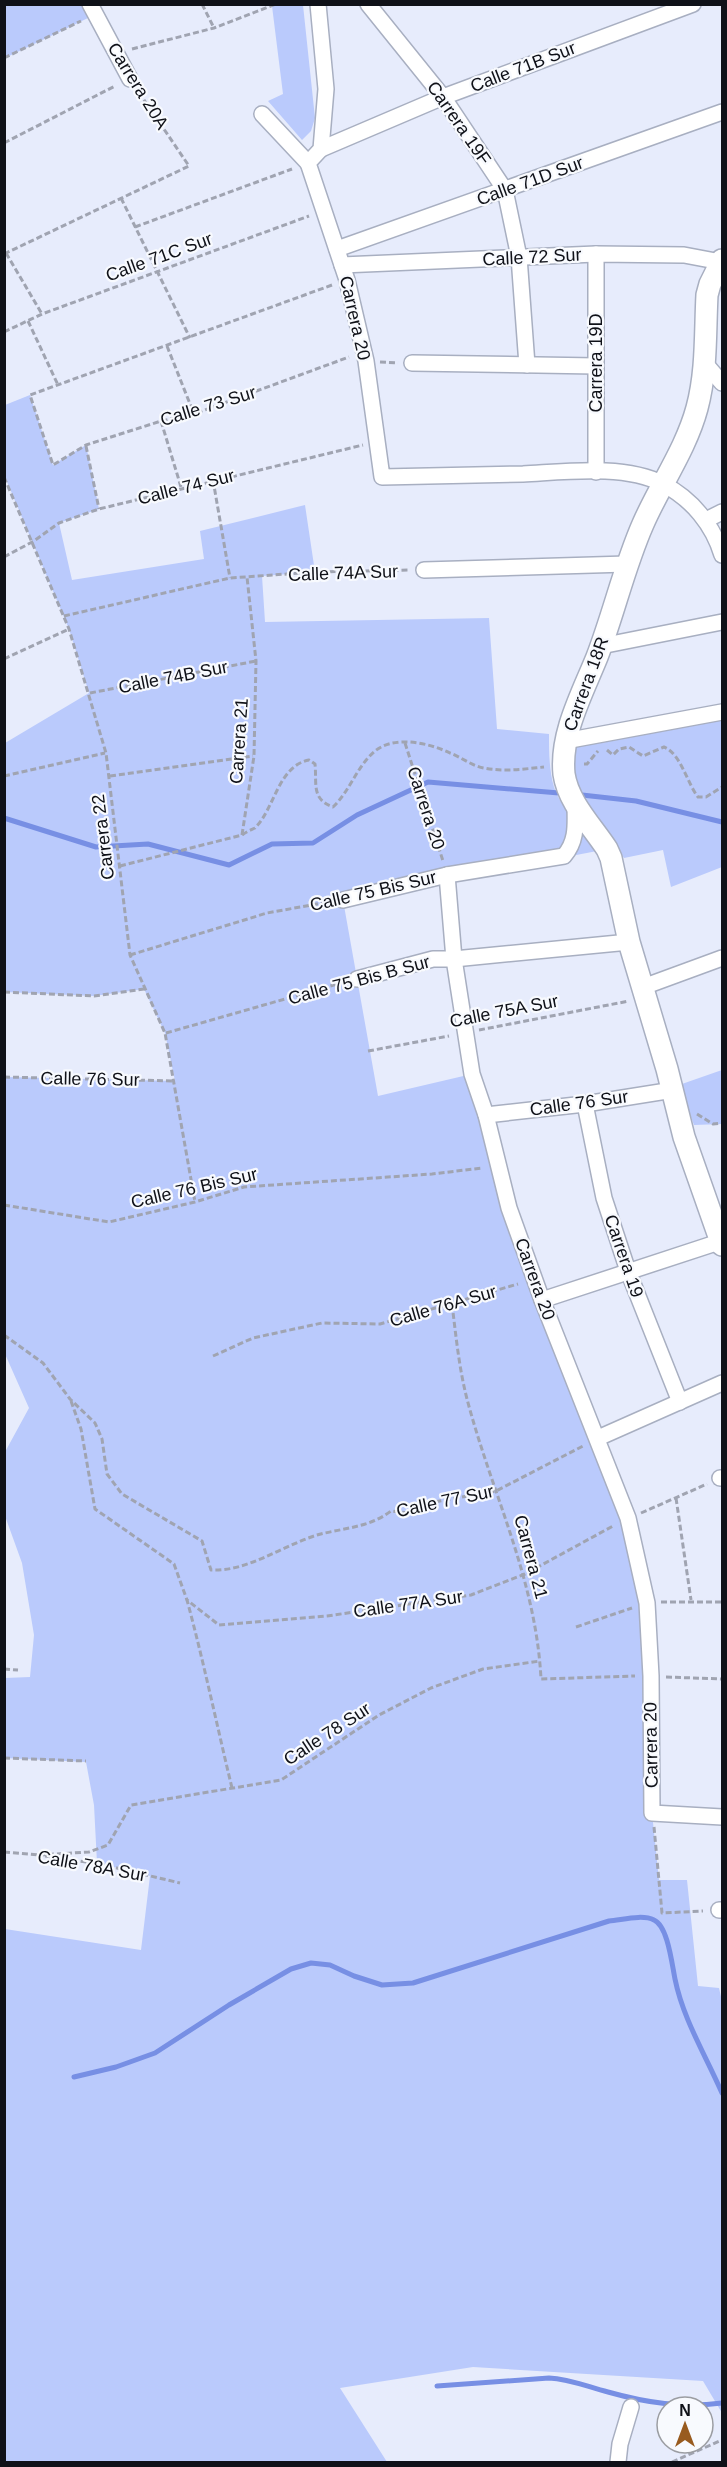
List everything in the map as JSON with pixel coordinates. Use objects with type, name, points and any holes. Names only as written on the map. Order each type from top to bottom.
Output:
[{"type":"street","points":[[308,163],[321,149],[326,88],[318,4]]},
{"type":"street","name":"Carrera 19F","points":[[368,4],[443,97],[505,190],[519,257],[527,365]]},
{"type":"street","name":"Calle 71B Sur","points":[[321,149],[443,97],[693,4]]},
{"type":"street","name":"Carrera 20A","points":[[92,10],[130,79]]},
{"type":"street","name":"Calle 71D Sur","points":[[337,249],[723,112]]},
{"type":"street","name":"Carrera 20","points":[[262,114],[308,163],[345,272],[365,357],[382,477],[596,472]]},
{"type":"street","name":"Calle 72 Sur","points":[[345,272],[519,257],[596,254],[684,255],[722,261]]},
{"type":"street","name":"Carrera 19D","points":[[596,254],[596,472]]},
{"type":"street","name":"Carrera 18R","points":[[722,261],[707,294],[704,362],[697,408],[627,564],[601,646],[565,741],[564,765],[565,777],[575,802],[600,837],[611,858],[629,942],[673,1090],[687,1147],[722,1243]]},
{"type":"street","points":[[704,362],[723,382]]},
{"type":"street","points":[[411,363],[596,366]]},
{"type":"street","points":[[596,472],[638,476],[662,484],[706,520],[718,540],[723,555]]},
{"type":"street","points":[[706,520],[723,512]]},
{"type":"street","name":"Calle 74A Sur","points":[[423,570],[627,564]]},
{"type":"street","points":[[601,646],[723,622]]},
{"type":"street","points":[[565,741],[723,712]]},
{"type":"street","name":"Calle 75 Bis Sur","points":[[343,900],[447,874],[564,856],[572,847],[575,836],[575,802]]},
{"type":"street","name":"Carrera 20","points":[[447,874],[454,959],[472,1074],[486,1115],[509,1208],[542,1300],[628,1518],[647,1603],[651,1676],[652,1813]]},
{"type":"street","name":"Calle 75 Bis B Sur","points":[[357,979],[433,958],[454,959],[629,942]]},
{"type":"street","points":[[644,993],[723,958]]},
{"type":"street","name":"Calle 76 Sur","points":[[486,1115],[585,1104],[673,1090]]},
{"type":"street","name":"Carrera 19","points":[[585,1104],[604,1198],[628,1271],[680,1402]]},
{"type":"street","points":[[542,1300],[722,1243]]},
{"type":"street","points":[[598,1438],[723,1383]]},
{"type":"street","points":[[652,1813],[723,1817]]},
{"type":"street","points":[[618,2463],[620,2444],[631,2407]]},
{"type":"path","points":[[202,4],[214,28]]},
{"type":"path","points":[[116,53],[214,28],[276,4]]},
{"type":"path","points":[[4,58],[92,10]]},
{"type":"path","points":[[4,143],[130,79]]},
{"type":"path","name":"Carrera 20A","points":[[121,198],[189,166],[130,79]]},
{"type":"path","points":[[135,226],[308,163]]},
{"type":"path","points":[[42,314],[5,253],[121,198],[190,338]]},
{"type":"path","name":"Calle 71C Sur","points":[[4,332],[42,314],[324,210]]},
{"type":"path","points":[[28,321],[58,385],[190,338],[345,272]]},
{"type":"path","points":[[167,346],[194,414]]},
{"type":"path","name":"Calle 73 Sur","points":[[58,385],[30,395],[53,465],[86,445],[161,421],[194,414],[365,357],[411,363]]},
{"type":"path","points":[[161,421],[181,487]]},
{"type":"path","name":"Calle 74 Sur","points":[[4,557],[59,523],[99,509],[181,487],[376,442]]},
{"type":"path","points":[[86,445],[99,509]]},
{"type":"path","name":"Carrera 22","points":[[4,477],[69,629],[106,753],[130,955],[165,1033],[195,1202]]},
{"type":"path","points":[[213,480],[230,578]]},
{"type":"path","name":"Calle 74A Sur","points":[[64,616],[230,578],[315,572],[423,570]]},
{"type":"path","name":"Carrera 21","points":[[242,835],[254,756],[256,661],[247,577]]},
{"type":"path","points":[[4,659],[69,629]]},
{"type":"path","name":"Calle 74B Sur","points":[[89,693],[256,661]]},
{"type":"path","points":[[120,866],[242,835],[255,828],[291,769],[300,762],[309,760],[315,764],[317,795],[322,803],[333,807],[376,750],[394,743],[418,743],[449,752],[482,768],[507,770],[587,764],[604,748],[613,755],[619,749],[629,747],[643,756],[664,747],[672,750],[698,798],[706,797],[723,787]]},
{"type":"path","name":"Carrera 20","points":[[405,743],[447,874]]},
{"type":"path","points":[[4,776],[106,753]]},
{"type":"path","points":[[110,776],[254,756]]},
{"type":"path","name":"Calle 75 Bis Sur","points":[[130,955],[267,913],[343,900]]},
{"type":"path","name":"Calle 75 Bis B Sur","points":[[165,1033],[357,979]]},
{"type":"path","points":[[4,992],[94,996],[144,989]]},
{"type":"path","name":"Calle 75A Sur","points":[[368,1051],[644,993]]},
{"type":"path","name":"Calle 76 Sur","points":[[4,1077],[175,1081]]},
{"type":"path","name":"Calle 76 Bis Sur","points":[[4,1205],[109,1222],[195,1202],[244,1187],[432,1174],[498,1166]]},
{"type":"path","name":"Calle 76A Sur","points":[[213,1356],[253,1338],[322,1323],[380,1324],[534,1278]]},
{"type":"path","name":"Carrera 21","points":[[452,1304],[467,1398],[525,1574],[540,1661],[541,1680],[651,1676]]},
{"type":"path","points":[[4,1335],[43,1363],[70,1399],[81,1429],[95,1509],[174,1564],[187,1600],[207,1672],[232,1788]]},
{"type":"path","name":"Calle 77 Sur","points":[[70,1399],[95,1423],[102,1439],[107,1473],[122,1494],[202,1541],[211,1570],[227,1571],[315,1536],[378,1521],[391,1511],[409,1513],[423,1504],[496,1491],[598,1438]]},
{"type":"path","name":"Calle 77A Sur","points":[[187,1600],[219,1625],[327,1616],[471,1595],[525,1574],[628,1518],[722,1478]]},
{"type":"path","points":[[676,1498],[691,1600]]},
{"type":"path","points":[[576,1627],[647,1603],[691,1600],[723,1602]]},
{"type":"path","name":"Calle 78 Sur","points":[[39,1855],[88,1852],[108,1845],[131,1805],[281,1780],[379,1715],[431,1688],[483,1669],[540,1661]]},
{"type":"path","points":[[4,1669],[18,1670]]},
{"type":"path","points":[[651,1676],[723,1679]]},
{"type":"path","points":[[4,1758],[86,1761]]},
{"type":"path","points":[[652,1813],[662,1913],[721,1910]]},
{"type":"path","name":"Calle 78A Sur","points":[[4,1852],[100,1864],[180,1883]]},
{"type":"path","points":[[672,2463],[722,2441]]},
{"type":"shaded area","points":[[5,4],[82,5],[88,18],[5,58]]},
{"type":"shaded area","points":[[303,5],[315,118],[311,131],[302,140],[268,101],[283,94],[272,6]]},
{"type":"shaded area","points":[[30,395],[53,465],[86,445],[99,509],[59,523],[72,580],[204,559],[200,531],[305,505],[315,572],[262,576],[265,622],[489,618],[497,729],[549,734],[550,767],[554,787],[562,804],[597,851],[343,900],[378,1096],[472,1074],[509,1208],[598,1438],[647,1603],[652,1813],[659,1880],[687,1880],[698,1986],[719,1988],[722,2001],[722,2413],[715,2401],[715,2395],[711,2395],[703,2381],[473,2367],[340,2388],[387,2462],[5,2462],[5,1929],[141,1950],[150,1876],[97,1863],[94,1805],[86,1762],[5,1758],[5,1678],[30,1677],[34,1635],[22,1563],[5,1516],[5,1452],[29,1408],[5,1354],[5,1077],[175,1081],[165,1033],[144,989],[94,996],[5,992],[5,743],[89,693],[69,629],[5,477],[5,405]]},
{"type":"shaded area","points":[[722,717],[722,867],[671,887],[663,850],[624,858],[574,785],[572,772],[575,745]]},
{"type":"shaded area","points":[[722,1070],[722,1124],[694,1125],[679,1085]]},
{"type":"waterway","points":[[4,818],[96,847],[148,844],[229,865],[272,844],[313,843],[357,815],[428,782],[559,793]]},
{"type":"waterway","points":[[582,795],[636,801],[722,822]]},
{"type":"waterway","points":[[74,2077],[116,2067],[155,2053],[229,2005],[291,1969],[311,1963],[330,1965],[382,1985],[413,1983],[609,1921],[644,1917],[654,1920],[663,1930],[669,1946],[683,2008],[722,2093]]},
{"type":"waterway","points":[[437,2386],[549,2378],[651,2402],[679,2405],[722,2403]]}]
